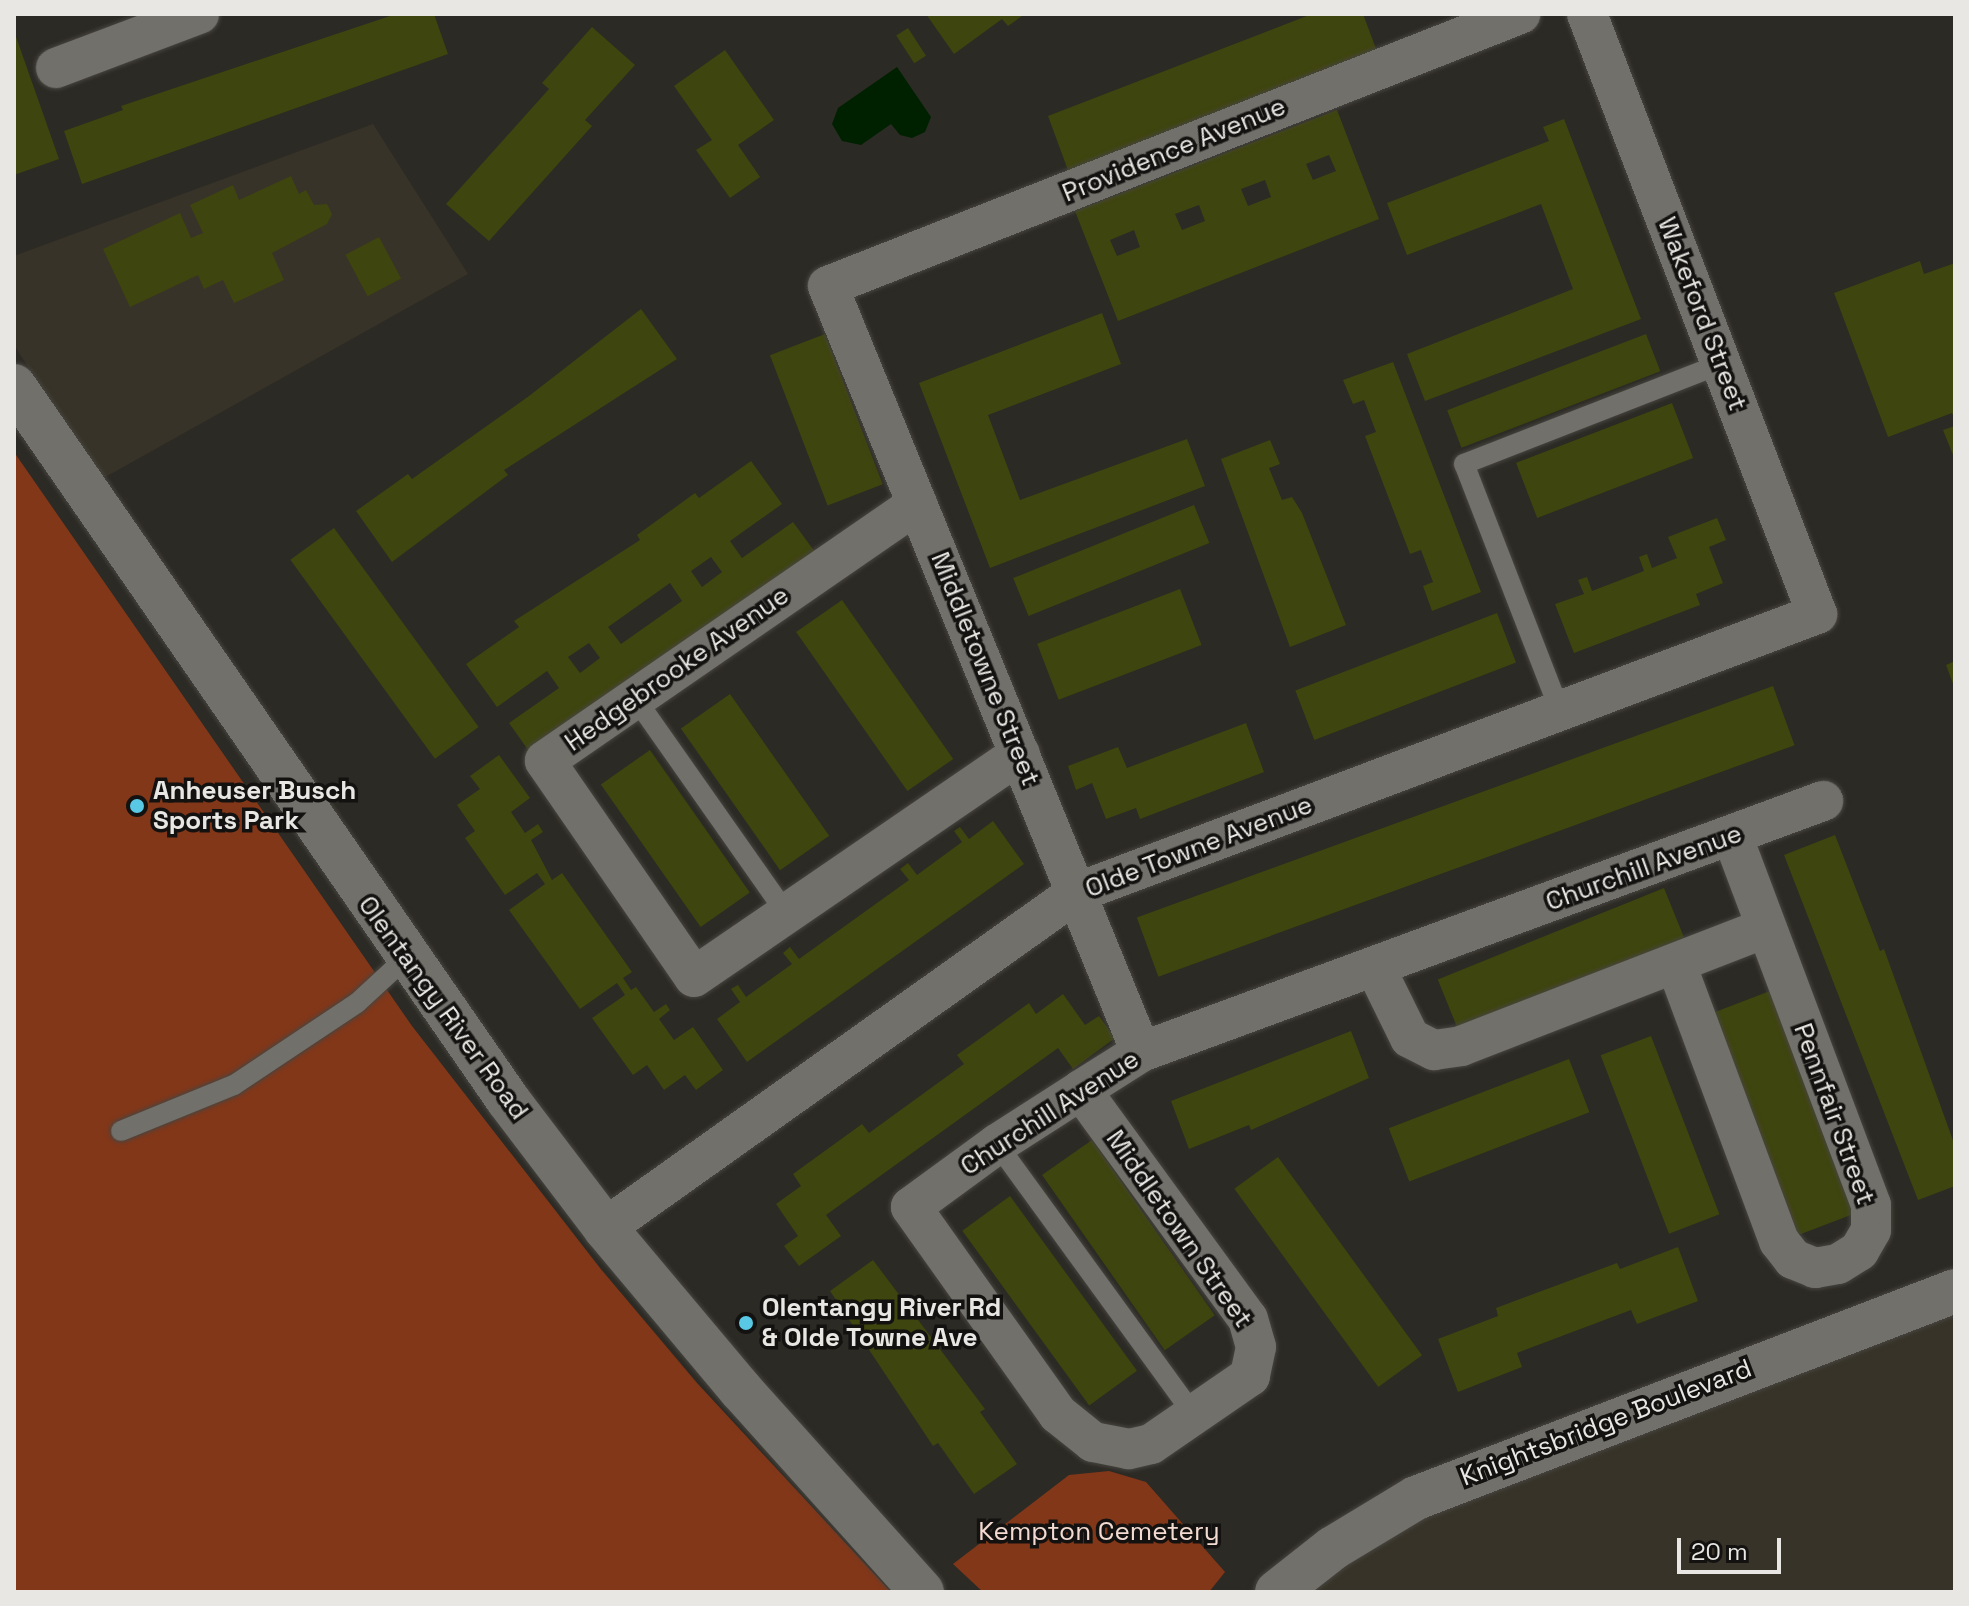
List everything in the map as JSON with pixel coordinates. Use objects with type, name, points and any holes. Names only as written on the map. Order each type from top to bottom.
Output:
[{"type":"main road","name":"Olentangy River Road","points":[[14,386],[407,957],[605,1228],[741,1390],[922,1592]]},
{"type":"main road","name":"Knightsbridge Boulevard","points":[[1277,1592],[1366,1526],[1416,1498],[1955,1291]]},
{"type":"street","points":[[56,68],[199,14]]},
{"type":"street","name":"Providence Avenue","points":[[828,286],[1520,14]]},
{"type":"street","name":"Wakeford Street","points":[[1587,14],[1817,614]]},
{"type":"street","name":"Middletowne Street","points":[[828,286],[1141,1052]]},
{"type":"street","name":"Hedgebrooke Avenue","points":[[917,504],[545,761],[694,977],[1020,754]]},
{"type":"street","name":"Olde Towne Avenue","points":[[605,1228],[1076,893],[1817,614]]},
{"type":"street","name":"Churchill Avenue","points":[[911,1207],[997,1144],[1141,1052],[1823,801]]},
{"type":"street","name":"Pennfair Street","points":[[1676,964],[1779,1241],[1793,1259],[1804,1263],[1838,1264],[1859,1251],[1871,1230],[1871,1205],[1732,835]]},
{"type":"street","points":[[1375,967],[1410,1038],[1434,1050],[1461,1046],[1765,928]]},
{"type":"street","name":"Middletown Street","points":[[911,1207],[1058,1414],[1080,1434],[1129,1449],[1151,1444],[1195,1417],[1250,1376],[1256,1347],[1248,1319],[1081,1090]]},
{"type":"lane","points":[[1560,711],[1464,464],[1721,364]]},
{"type":"lane","points":[[635,698],[787,914]]},
{"type":"lane","points":[[121,1131],[234,1085],[357,1003],[407,957]]},
{"type":"lane","points":[[997,1144],[1195,1417]]},
{"type":"shaded area","points":[[897,67],[931,117],[925,132],[912,138],[900,135],[891,124],[861,145],[842,141],[832,124],[838,108]]},
{"type":"shaded area","points":[[373,124],[468,274],[100,480],[14,345],[14,256]]},
{"type":"shaded area","points":[[1955,1296],[1955,1592],[1283,1592],[1343,1540]]},
{"type":"green space","name":"Anheuser Busch Sports Park","points":[[14,452],[412,1026],[600,1268],[697,1383],[891,1592],[14,1592]]},
{"type":"green space","name":"Kempton Cemetery","points":[[1109,1471],[1146,1482],[1225,1572],[1209,1592],[983,1592],[953,1564],[1069,1475]]},
{"type":"building","points":[[396,14],[434,14],[448,54],[82,184],[64,131],[123,110],[121,106]]},
{"type":"building","points":[[926,14],[1025,14],[1008,26],[1002,19],[954,54]]},
{"type":"building","points":[[1312,14],[1363,14],[1378,54],[1069,173],[1048,116]]},
{"type":"building","points":[[592,27],[635,65],[585,120],[592,126],[489,241],[446,204],[549,89],[542,83]]},
{"type":"building","points":[[908,28],[926,56],[914,63],[896,36]]},
{"type":"building","points":[[14,31],[59,159],[14,175]]},
{"type":"building","points":[[725,50],[774,120],[738,145],[760,177],[730,198],[696,150],[712,140],[674,86]]},
{"type":"building","points":[[1337,110],[1379,219],[1118,321],[1075,211]],"holes":[[[1329,155],[1336,171],[1313,180],[1306,164]],[[1265,180],[1271,197],[1248,206],[1241,189]],[[1199,205],[1205,221],[1182,230],[1175,214]],[[1134,230],[1140,247],[1117,256],[1110,240]]]},
{"type":"building","points":[[1564,119],[1641,319],[1425,401],[1407,354],[1573,289],[1541,204],[1407,255],[1387,203],[1549,141],[1543,127]]},
{"type":"building","points":[[291,176],[299,194],[306,190],[314,205],[327,204],[332,214],[327,224],[272,253],[284,280],[234,303],[223,280],[204,289],[198,275],[130,307],[103,249],[180,213],[191,238],[203,233],[190,205],[233,185],[239,200]]},
{"type":"building","points":[[379,237],[401,278],[368,296],[345,255]]},
{"type":"building","points":[[1920,261],[1924,274],[1955,263],[1955,420],[1952,413],[1888,437],[1834,293]]},
{"type":"building","points":[[641,309],[677,359],[504,470],[508,475],[392,562],[356,511],[408,474],[412,479],[529,396]]},
{"type":"building","points":[[1102,313],[1121,364],[988,415],[1020,500],[1187,439],[1205,486],[990,568],[919,383]]},
{"type":"building","points":[[825,334],[883,484],[828,505],[770,355]]},
{"type":"building","points":[[1646,334],[1660,371],[1461,448],[1447,410]]},
{"type":"building","points":[[1393,362],[1481,592],[1432,611],[1423,586],[1433,582],[1421,550],[1410,554],[1365,436],[1376,432],[1364,400],[1353,404],[1343,380]]},
{"type":"building","points":[[1672,403],[1693,458],[1537,518],[1516,463]]},
{"type":"building","points":[[1955,426],[1955,460],[1943,430]]},
{"type":"building","points":[[1270,440],[1280,464],[1269,468],[1282,500],[1292,497],[1302,513],[1346,625],[1290,647],[1221,459]]},
{"type":"building","points":[[751,461],[782,504],[730,541],[742,558],[793,522],[815,552],[531,754],[509,723],[559,688],[547,671],[497,707],[466,664],[519,627],[514,621],[640,540],[637,535],[695,493],[699,498]],"holes":[[[711,557],[722,572],[702,587],[691,571]],[[670,583],[682,601],[621,644],[608,627]],[[589,643],[600,658],[580,673],[568,657]]]},
{"type":"building","points":[[1194,505],[1209,543],[1029,616],[1013,578]]},
{"type":"building","points":[[1717,518],[1726,540],[1709,547],[1723,583],[1696,594],[1700,605],[1574,653],[1555,604],[1584,594],[1578,580],[1587,577],[1592,591],[1644,571],[1639,557],[1647,554],[1652,568],[1677,558],[1668,537]]},
{"type":"building","points":[[334,528],[479,727],[435,759],[290,560]]},
{"type":"building","points":[[1180,589],[1202,645],[1059,700],[1037,644]]},
{"type":"building","points":[[842,600],[953,759],[907,791],[796,632]]},
{"type":"building","points":[[1497,613],[1516,662],[1314,740],[1295,690]]},
{"type":"building","points":[[1955,661],[1955,689],[1946,665]]},
{"type":"building","points":[[1773,686],[1795,745],[1158,977],[1137,918]]},
{"type":"building","points":[[730,694],[829,836],[780,870],[681,728]]},
{"type":"building","points":[[1246,723],[1264,772],[1140,819],[1136,808],[1106,819],[1092,783],[1076,790],[1068,766],[1118,747],[1127,768]]},
{"type":"building","points":[[650,750],[750,893],[701,927],[601,784]]},
{"type":"building","points":[[499,755],[530,798],[511,812],[525,833],[538,824],[543,832],[531,840],[552,880],[562,873],[632,972],[623,978],[631,990],[636,987],[654,1012],[666,1004],[670,1010],[659,1019],[674,1040],[693,1027],[723,1070],[696,1090],[685,1075],[664,1090],[647,1065],[633,1075],[592,1018],[625,995],[617,983],[580,1009],[509,910],[545,884],[537,873],[505,895],[465,838],[475,831],[457,805],[480,789],[470,776]]},
{"type":"building","points":[[993,821],[1024,864],[747,1062],[717,1019],[740,1002],[731,989],[738,985],[746,997],[792,964],[783,953],[790,947],[799,959],[909,880],[900,869],[908,863],[917,875],[962,842],[954,831],[960,827],[969,839]]},
{"type":"building","points":[[1835,835],[1880,951],[1884,949],[1955,1146],[1955,1186],[1918,1200],[1784,855]]},
{"type":"building","points":[[1664,888],[1686,942],[1459,1033],[1438,979]]},
{"type":"building","points":[[1770,991],[1855,1213],[1798,1235],[1713,1013]]},
{"type":"building","points":[[1063,994],[1085,1025],[1099,1016],[1115,1038],[1073,1069],[1058,1048],[826,1215],[841,1236],[799,1266],[784,1246],[798,1236],[776,1204],[801,1186],[793,1174],[862,1124],[869,1133],[964,1064],[957,1055],[1029,1003],[1036,1014]]},
{"type":"building","points":[[1351,1031],[1369,1078],[1251,1130],[1249,1125],[1189,1149],[1171,1101]]},
{"type":"building","points":[[1651,1036],[1719,1214],[1669,1234],[1601,1055]]},
{"type":"building","points":[[1569,1059],[1589,1112],[1409,1181],[1389,1128]]},
{"type":"building","points":[[1092,1140],[1215,1315],[1165,1350],[1042,1175]]},
{"type":"building","points":[[1278,1157],[1422,1355],[1378,1387],[1234,1189]]},
{"type":"building","points":[[1010,1196],[1137,1371],[1089,1405],[962,1231]]},
{"type":"building","points":[[1678,1247],[1698,1301],[1637,1324],[1631,1310],[1517,1353],[1522,1367],[1458,1392],[1438,1339],[1498,1316],[1496,1308],[1617,1263],[1620,1269]]},
{"type":"building","points":[[873,1260],[985,1409],[980,1412],[1017,1464],[974,1494],[938,1443],[933,1446],[830,1291]]},
{"type":"place","name":"Anheuser Busch Sports Park","points":[[137,806]]},
{"type":"place","name":"Olentangy River Rd & Olde Towne Ave","points":[[746,1323]]}]
